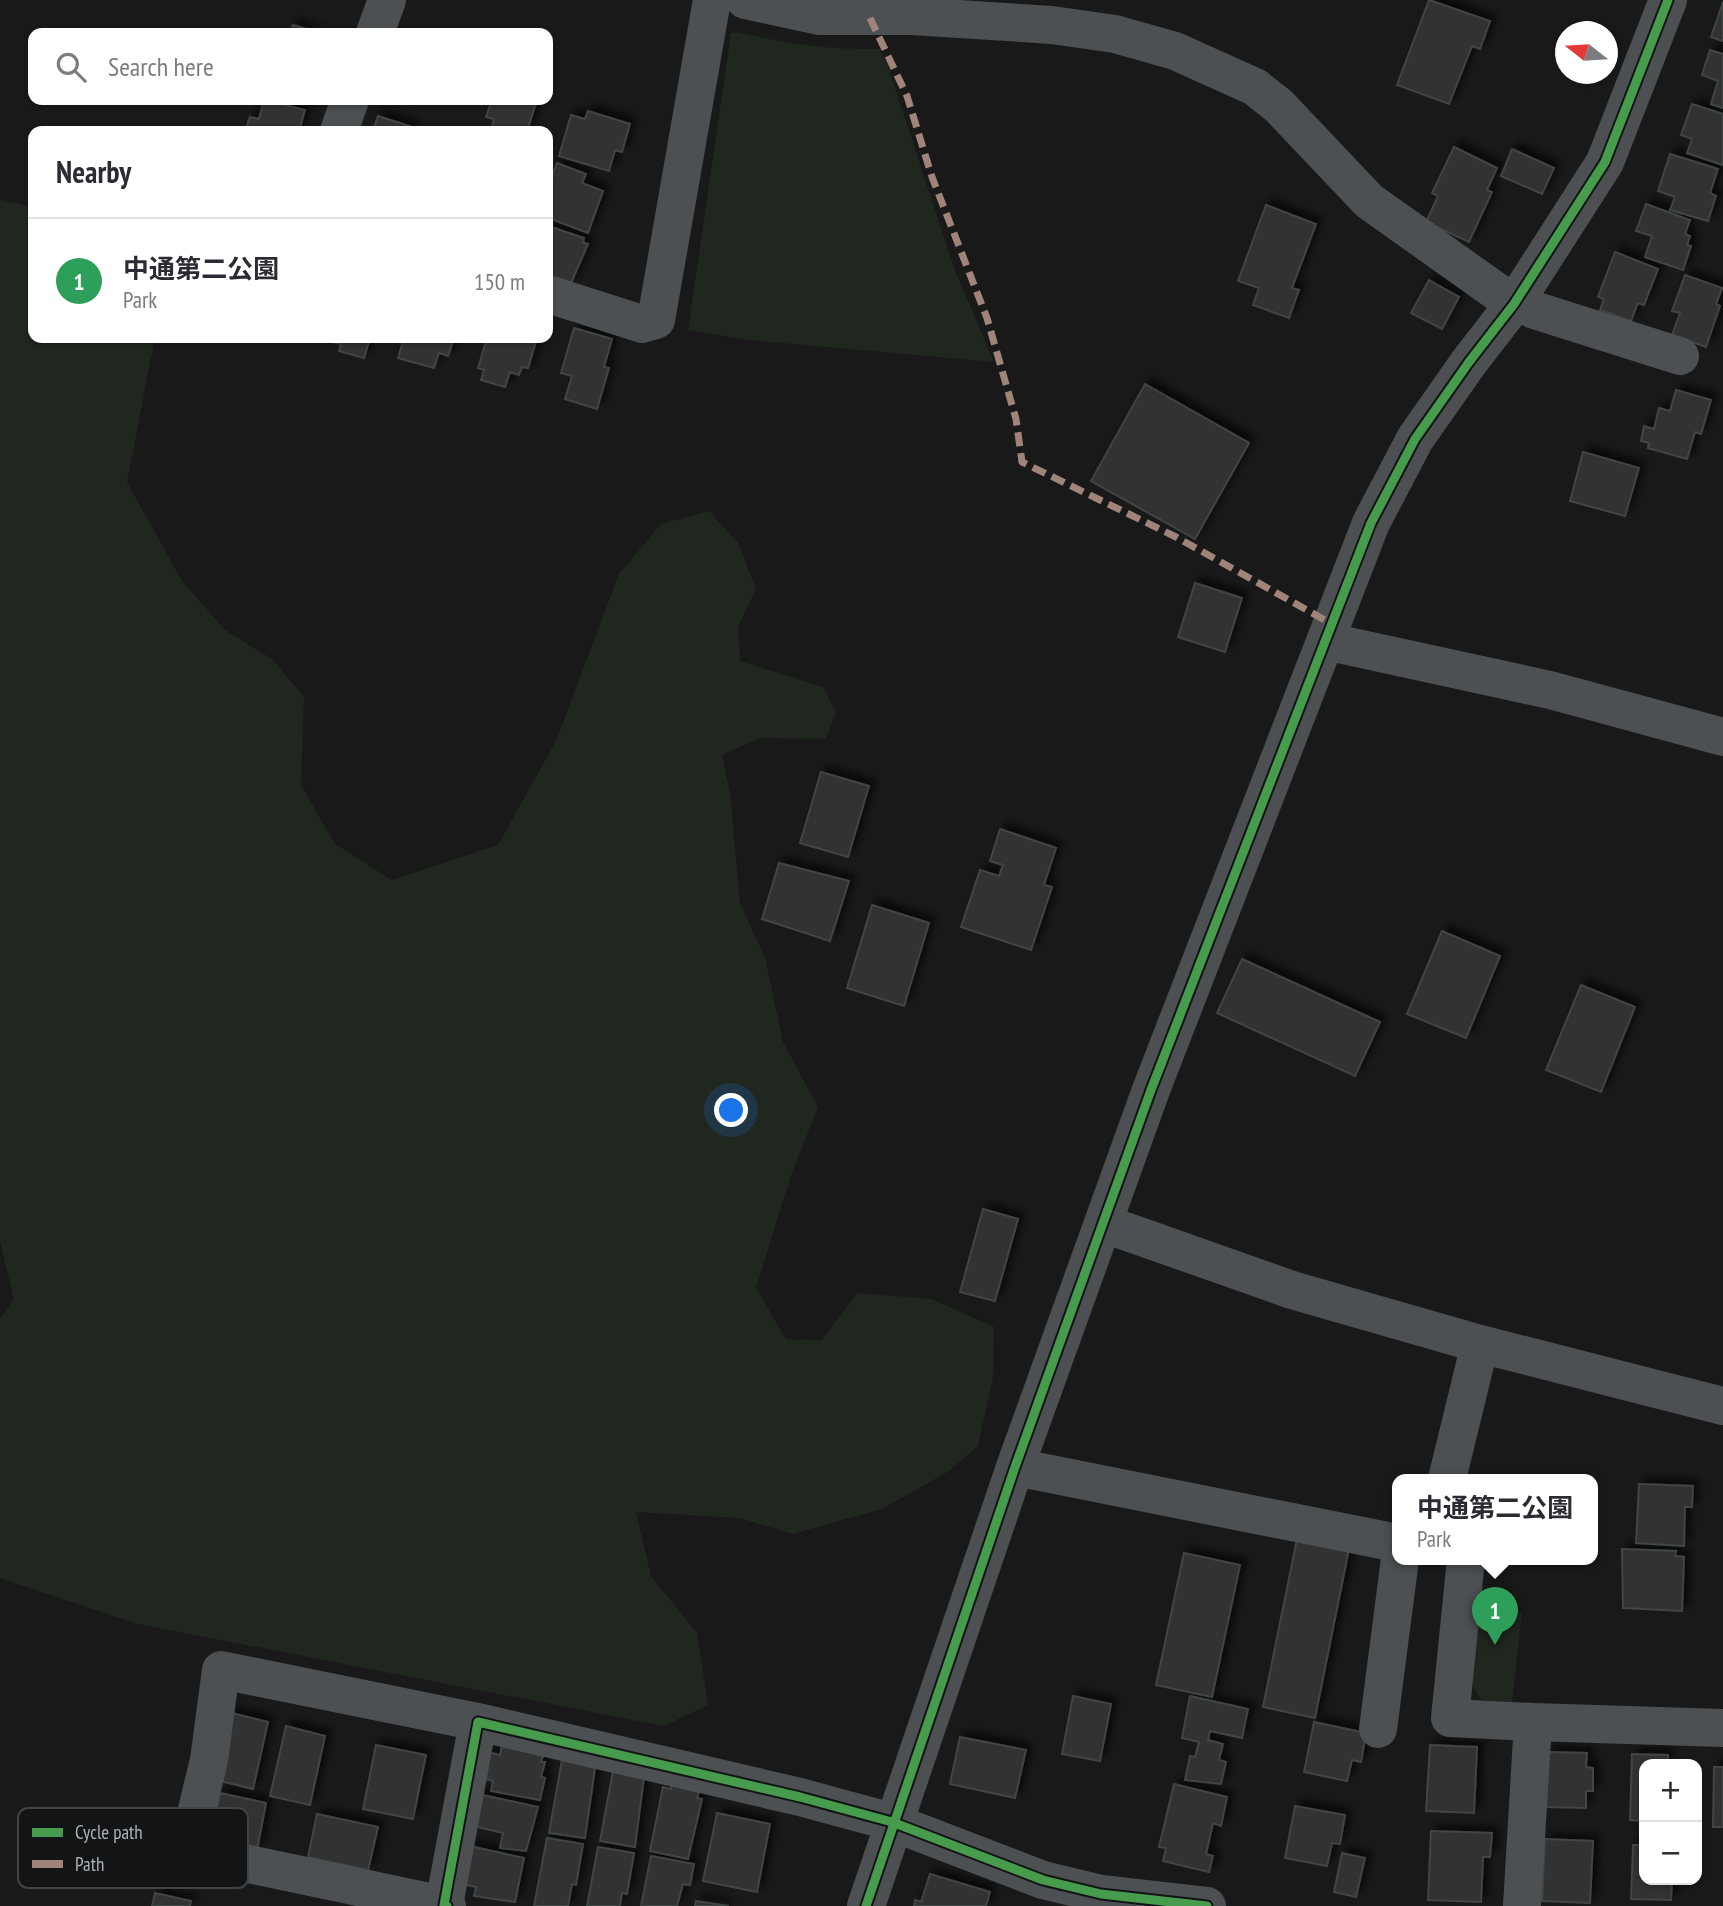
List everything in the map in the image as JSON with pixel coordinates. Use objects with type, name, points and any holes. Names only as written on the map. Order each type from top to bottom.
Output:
[{"type":"street","points":[[377,28],[387,0]]},
{"type":"street","points":[[553,296],[642,324],[656,320],[712,0]]},
{"type":"street","points":[[745,0],[819,16],[914,8],[1115,34],[1175,51],[1232,74],[1279,106],[1369,201],[1516,301],[1534,310],[1679,356]]},
{"type":"street","points":[[866,1906],[892,1822],[1015,1467],[1105,1224],[1151,1090],[1371,523],[1415,439],[1516,301],[1605,162],[1668,0]]},
{"type":"street","points":[[341,126],[348,105]]},
{"type":"street","points":[[1325,641],[1550,690],[1723,737]]},
{"type":"street","points":[[1105,1224],[1292,1290],[1480,1344],[1723,1406]]},
{"type":"street","points":[[1448,1474],[1480,1344]]},
{"type":"street","points":[[1015,1467],[1392,1543]]},
{"type":"street","points":[[1378,1729],[1399,1565]]},
{"type":"street","points":[[1465,1565],[1450,1718],[1723,1728]]},
{"type":"street","points":[[197,1808],[209,1760],[222,1670],[478,1722],[800,1797],[892,1822],[1043,1880],[1101,1894],[1207,1906]]},
{"type":"street","points":[[248,1864],[446,1906],[478,1722]]},
{"type":"street","points":[[1521,1906],[1533,1722]]},
{"type":"shaded area","points":[[731,33],[808,45],[879,49],[888,66],[954,268],[994,362],[748,340],[688,330]]},
{"type":"shaded area","points":[[0,200],[28,206],[28,343],[154,343],[127,482],[182,581],[225,630],[272,659],[304,697],[301,785],[335,844],[392,880],[498,845],[556,741],[619,574],[661,524],[709,511],[738,543],[756,589],[738,627],[740,661],[823,687],[836,712],[826,739],[760,738],[722,755],[730,792],[740,903],[765,958],[783,1042],[818,1107],[791,1175],[756,1288],[786,1339],[821,1340],[858,1293],[932,1299],[994,1327],[993,1377],[978,1446],[949,1471],[882,1509],[792,1534],[740,1518],[636,1512],[651,1576],[697,1633],[708,1705],[664,1726],[138,1624],[0,1578],[0,1319],[14,1300],[0,1241]]},
{"type":"shaded area","points":[[1474,1608],[1522,1612],[1512,1703],[1482,1700],[1468,1679]]},
{"type":"building","points":[[1429,0],[1490,21],[1480,49],[1472,46],[1449,104],[1397,85]]},
{"type":"building","points":[[1723,2],[1723,41],[1711,37]]},
{"type":"building","points":[[1710,50],[1723,54],[1723,108],[1711,104],[1718,81],[1702,75]]},
{"type":"building","points":[[1692,104],[1723,114],[1723,165],[1687,153],[1692,139],[1681,135]]},
{"type":"building","points":[[263,105],[284,105],[305,110],[300,126],[247,126],[250,117],[259,119]]},
{"type":"building","points":[[490,105],[535,105],[529,126],[492,126],[494,119],[486,117]]},
{"type":"building","points":[[588,111],[630,124],[622,152],[615,150],[609,171],[559,156],[571,115],[585,119]]},
{"type":"building","points":[[378,116],[409,126],[375,126]]},
{"type":"building","points":[[1454,147],[1497,168],[1487,190],[1492,192],[1469,242],[1426,222],[1438,196],[1432,193]]},
{"type":"building","points":[[1512,149],[1554,168],[1542,194],[1501,176]]},
{"type":"building","points":[[1670,154],[1718,169],[1710,193],[1716,196],[1708,221],[1670,210],[1675,197],[1658,191]]},
{"type":"building","points":[[557,163],[586,174],[582,183],[603,191],[588,233],[553,220],[553,174]]},
{"type":"building","points":[[1646,204],[1690,220],[1685,234],[1690,236],[1687,245],[1691,246],[1683,270],[1645,257],[1652,236],[1636,231]]},
{"type":"building","points":[[1266,205],[1316,224],[1292,288],[1299,290],[1289,318],[1253,305],[1259,288],[1238,281]]},
{"type":"building","points":[[553,228],[584,238],[583,243],[588,244],[571,283],[553,278]]},
{"type":"building","points":[[1615,252],[1658,269],[1644,305],[1638,303],[1631,321],[1600,310],[1604,299],[1598,297]]},
{"type":"building","points":[[1685,275],[1722,288],[1716,304],[1720,306],[1706,347],[1672,335],[1680,313],[1672,311]]},
{"type":"building","points":[[1429,280],[1459,297],[1442,329],[1411,313]]},
{"type":"building","points":[[574,328],[612,339],[604,367],[609,368],[597,409],[565,399],[572,376],[561,373]]},
{"type":"building","points":[[337,343],[368,343],[364,358],[339,351],[341,344]]},
{"type":"building","points":[[402,343],[452,343],[448,356],[439,353],[434,368],[398,358]]},
{"type":"building","points":[[486,343],[536,343],[528,368],[522,367],[519,375],[510,372],[505,387],[481,380],[484,370],[478,368]]},
{"type":"building","points":[[1145,384],[1249,443],[1195,539],[1091,481]]},
{"type":"building","points":[[1676,390],[1711,400],[1701,434],[1695,432],[1687,459],[1648,448],[1649,443],[1641,441],[1644,426],[1654,429],[1659,408],[1670,411]]},
{"type":"building","points":[[1583,452],[1639,468],[1625,516],[1570,501]]},
{"type":"building","points":[[1195,583],[1242,598],[1225,652],[1178,637]]},
{"type":"building","points":[[821,772],[869,786],[848,857],[800,843]]},
{"type":"building","points":[[1000,829],[1056,848],[1044,885],[1052,887],[1031,950],[961,927],[980,870],[999,876],[1003,865],[990,861]]},
{"type":"building","points":[[779,863],[849,881],[830,941],[762,919]]},
{"type":"building","points":[[872,905],[929,923],[904,1006],[847,988]]},
{"type":"building","points":[[1442,931],[1500,956],[1466,1038],[1407,1014]]},
{"type":"building","points":[[1242,959],[1380,1022],[1355,1076],[1217,1013]]},
{"type":"building","points":[[1581,985],[1635,1007],[1601,1092],[1546,1070]]},
{"type":"building","points":[[983,1209],[1018,1219],[995,1301],[960,1292]]},
{"type":"building","points":[[1639,1484],[1693,1486],[1692,1507],[1685,1507],[1684,1546],[1636,1543]]},
{"type":"building","points":[[1298,1534],[1350,1544],[1315,1718],[1263,1707]]},
{"type":"building","points":[[1622,1549],[1676,1551],[1675,1556],[1684,1557],[1682,1611],[1623,1608]]},
{"type":"building","points":[[1184,1553],[1240,1565],[1212,1697],[1156,1685]]},
{"type":"building","points":[[1073,1696],[1111,1704],[1100,1761],[1062,1754]]},
{"type":"building","points":[[1190,1696],[1248,1709],[1242,1738],[1210,1731],[1208,1740],[1223,1744],[1219,1760],[1226,1762],[1221,1784],[1185,1780],[1190,1756],[1195,1757],[1199,1742],[1182,1738]]},
{"type":"building","points":[[228,1712],[268,1722],[253,1789],[212,1779]]},
{"type":"building","points":[[1314,1722],[1366,1733],[1361,1762],[1352,1760],[1347,1781],[1304,1772]]},
{"type":"building","points":[[286,1726],[325,1736],[310,1805],[270,1796]]},
{"type":"building","points":[[960,1737],[1026,1750],[1015,1798],[950,1784]]},
{"type":"building","points":[[376,1745],[426,1755],[413,1819],[363,1809]]},
{"type":"building","points":[[1430,1745],[1477,1747],[1474,1813],[1426,1811]]},
{"type":"building","points":[[502,1746],[543,1756],[541,1762],[545,1762],[541,1777],[545,1778],[540,1800],[491,1791],[493,1781],[482,1778],[488,1752],[500,1755]]},
{"type":"building","points":[[1548,1752],[1587,1753],[1586,1767],[1593,1768],[1593,1791],[1586,1791],[1586,1808],[1546,1807]]},
{"type":"building","points":[[1632,1754],[1668,1755],[1668,1759],[1639,1759],[1639,1821],[1630,1820]]},
{"type":"building","points":[[562,1760],[595,1768],[585,1838],[549,1833]]},
{"type":"building","points":[[1714,1767],[1723,1767],[1723,1827],[1713,1827]]},
{"type":"building","points":[[613,1771],[644,1777],[635,1847],[600,1841]]},
{"type":"building","points":[[1174,1784],[1227,1797],[1221,1826],[1213,1823],[1206,1854],[1213,1856],[1209,1872],[1163,1861],[1166,1848],[1159,1847]]},
{"type":"building","points":[[671,1785],[699,1791],[697,1798],[702,1799],[688,1859],[650,1851],[663,1787],[671,1789]]},
{"type":"building","points":[[220,1793],[266,1803],[257,1850],[248,1848],[248,1808],[217,1808]]},
{"type":"building","points":[[478,1794],[538,1807],[526,1851],[500,1848],[503,1833],[477,1827]]},
{"type":"building","points":[[1295,1806],[1345,1815],[1340,1844],[1332,1843],[1327,1866],[1285,1858]]},
{"type":"building","points":[[717,1813],[770,1824],[757,1892],[703,1881]]},
{"type":"building","points":[[317,1814],[378,1827],[368,1870],[308,1857]]},
{"type":"building","points":[[1431,1831],[1492,1833],[1490,1857],[1483,1857],[1481,1902],[1428,1900]]},
{"type":"building","points":[[547,1838],[583,1844],[576,1885],[572,1884],[568,1906],[534,1906]]},
{"type":"building","points":[[1545,1839],[1593,1841],[1590,1903],[1542,1901]]},
{"type":"building","points":[[1633,1845],[1639,1845],[1639,1885],[1672,1885],[1671,1900],[1631,1899]]},
{"type":"building","points":[[470,1846],[524,1858],[515,1902],[474,1896],[476,1887],[462,1884]]},
{"type":"building","points":[[598,1847],[634,1853],[627,1894],[622,1893],[620,1906],[587,1906]]},
{"type":"building","points":[[1342,1853],[1365,1858],[1356,1897],[1334,1892]]},
{"type":"building","points":[[651,1856],[694,1864],[690,1885],[683,1884],[677,1906],[641,1906]]},
{"type":"building","points":[[930,1874],[990,1892],[986,1906],[914,1906],[915,1900],[921,1902]]},
{"type":"building","points":[[155,1893],[191,1901],[190,1906],[152,1906]]},
{"type":"building","points":[[696,1901],[729,1906],[695,1906]]},
{"type":"marked path","points":[[870,18],[907,96],[932,177],[987,318],[1016,419],[1022,462],[1176,537],[1332,624]]},
{"type":"cycle path","points":[[866,1906],[1015,1467],[1151,1090],[1371,523],[1415,439],[1514,304],[1605,162],[1668,0]]},
{"type":"cycle path","points":[[447,1906],[444,1905],[478,1722],[800,1797],[892,1822],[1043,1880],[1101,1894],[1207,1906]]},
{"type":"place","name":"中通第二公園","points":[[1495,1645]]}]
